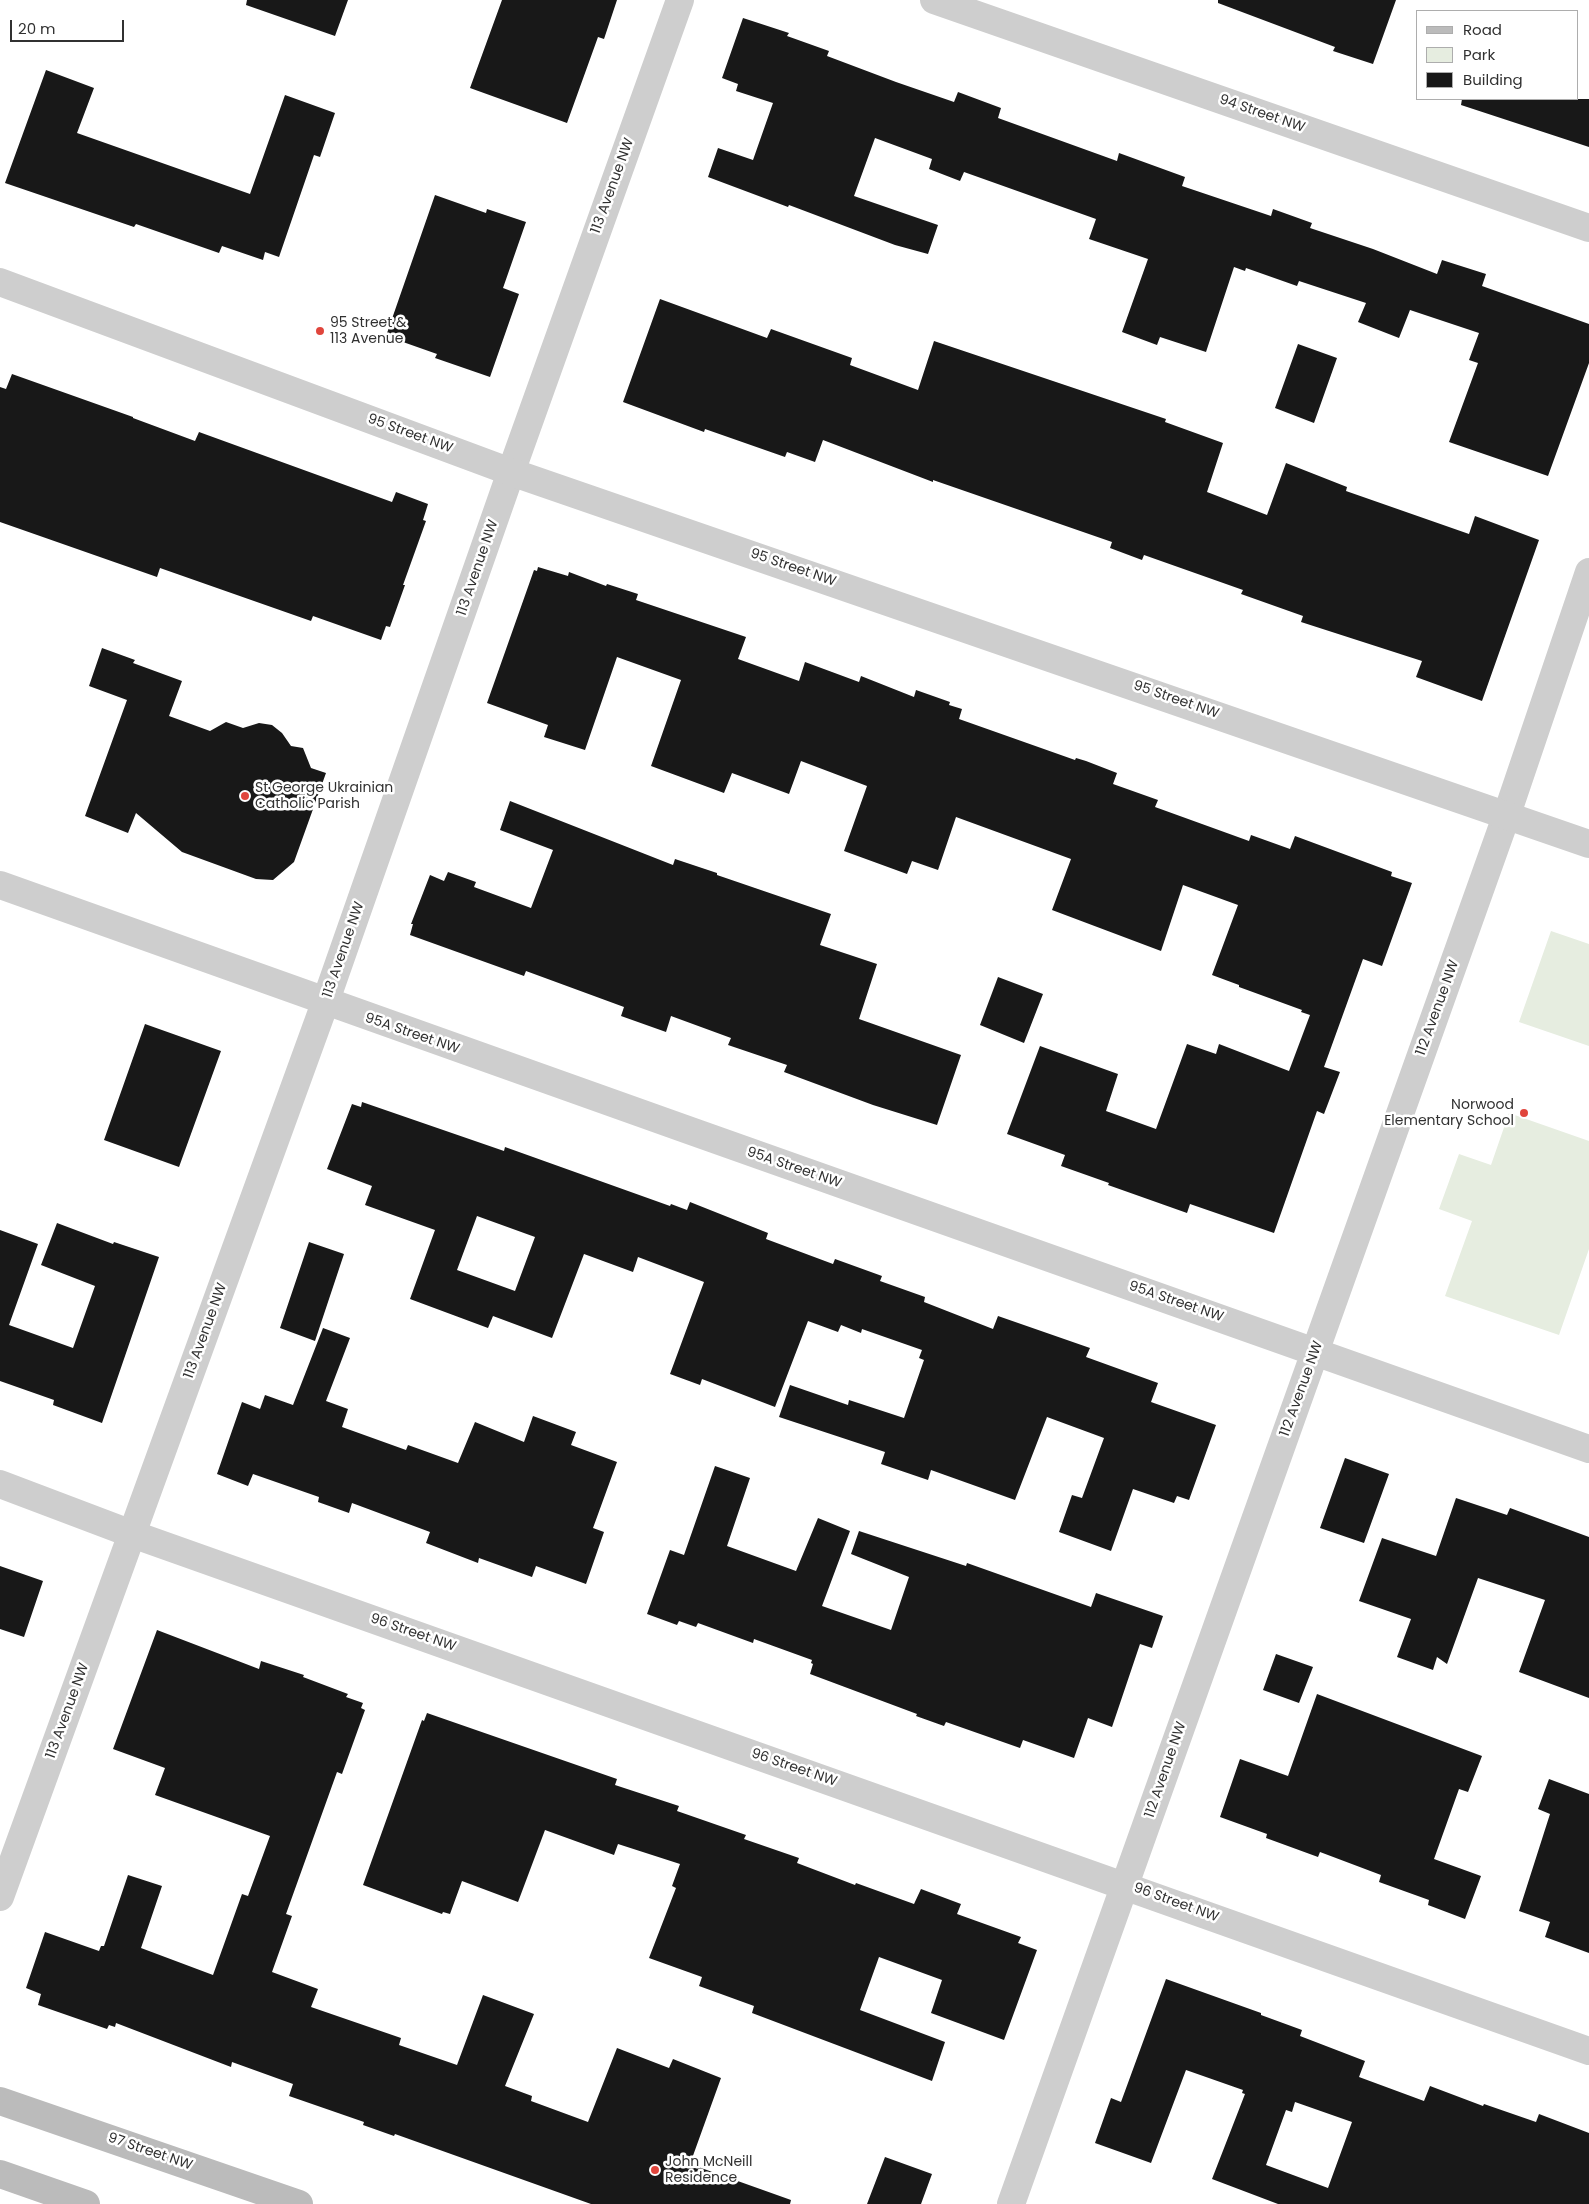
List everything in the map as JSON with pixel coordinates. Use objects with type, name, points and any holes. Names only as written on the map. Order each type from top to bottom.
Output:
[{"type":"main road","name":"97 Street NW","points":[[0,2101],[299,2204]]},
{"type":"main road","points":[[0,2174],[86,2204]]},
{"type":"street","name":"113 Avenue NW","points":[[0,1897],[325,1003],[511,472],[680,0]]},
{"type":"street","name":"94 Street NW","points":[[934,0],[1589,228]]},
{"type":"street","name":"95 Street NW","points":[[0,282],[511,472],[1507,814],[1589,844]]},
{"type":"street","name":"112 Avenue NW","points":[[1010,2204],[1126,1885],[1507,814],[1589,572]]},
{"type":"street","name":"95A Street NW","points":[[0,885],[325,1003],[1589,1449]]},
{"type":"street","name":"96 Street NW","points":[[0,1484],[132,1534],[1126,1885],[1589,2051]]},
{"type":"green space","points":[[1551,931],[1589,944],[1589,1046],[1519,1022]]},
{"type":"green space","points":[[1509,1113],[1589,1141],[1589,1249],[1559,1335],[1445,1296],[1472,1221],[1439,1209],[1459,1154],[1491,1165]]},
{"type":"building","points":[[247,0],[348,0],[335,36],[246,5]]},
{"type":"building","points":[[502,0],[617,0],[604,39],[598,37],[567,123],[470,88]]},
{"type":"building","points":[[1218,0],[1396,0],[1373,64],[1333,51],[1335,47],[1218,3]]},
{"type":"building","points":[[743,18],[789,33],[787,36],[829,51],[827,56],[896,82],[954,102],[958,92],[1001,108],[998,118],[1117,161],[1119,153],[1185,177],[1182,186],[1271,216],[1273,209],[1312,223],[1310,228],[1373,249],[1437,274],[1442,260],[1486,274],[1482,286],[1589,324],[1589,363],[1548,476],[1449,442],[1478,363],[1469,360],[1479,333],[1410,310],[1399,338],[1358,322],[1366,303],[1299,281],[1297,286],[1246,268],[1245,271],[1234,267],[1206,352],[1160,337],[1157,345],[1122,332],[1148,259],[1089,239],[1096,219],[964,172],[960,181],[929,169],[932,159],[875,138],[854,196],[938,225],[928,254],[895,245],[708,177],[718,148],[753,160],[773,103],[736,91],[738,84],[722,78]]},
{"type":"building","points":[[46,70],[94,88],[77,133],[250,194],[285,95],[335,113],[320,157],[314,155],[279,257],[265,252],[263,260],[222,246],[219,253],[136,224],[134,227],[5,183]]},
{"type":"building","points":[[1589,99],[1589,147],[1461,105],[1462,100]]},
{"type":"building","points":[[435,195],[486,213],[487,209],[526,222],[503,288],[519,294],[490,377],[435,358],[437,354],[386,336]]},
{"type":"building","points":[[660,299],[767,338],[771,329],[852,358],[850,365],[918,390],[934,341],[1166,419],[1165,422],[1223,443],[1207,492],[1267,515],[1286,463],[1347,487],[1346,491],[1469,534],[1475,516],[1539,540],[1482,701],[1416,677],[1422,661],[1301,622],[1303,616],[1241,594],[1243,590],[1144,555],[1142,560],[1110,548],[1112,542],[933,480],[933,482],[823,440],[815,462],[787,452],[785,457],[705,429],[704,432],[623,402]]},
{"type":"building","points":[[1298,344],[1337,358],[1314,423],[1275,408]]},
{"type":"building","points":[[12,374],[195,441],[199,432],[392,502],[396,492],[428,504],[423,520],[426,521],[403,585],[405,585],[390,627],[386,626],[381,640],[313,616],[311,621],[160,568],[157,577],[0,522],[0,387],[6,389]]},
{"type":"building","points":[[538,567],[568,576],[569,572],[606,586],[607,584],[638,594],[636,600],[746,637],[738,659],[799,681],[805,662],[859,682],[861,676],[914,697],[916,690],[950,702],[949,705],[962,709],[959,719],[1117,773],[1113,784],[1158,800],[1155,807],[1249,841],[1251,835],[1290,849],[1295,836],[1392,872],[1391,876],[1412,883],[1382,966],[1363,959],[1324,1067],[1340,1072],[1324,1114],[1317,1111],[1274,1233],[1190,1204],[1187,1213],[1108,1185],[1109,1183],[1061,1166],[1065,1155],[1007,1134],[1040,1046],[1118,1074],[1106,1111],[1156,1129],[1187,1044],[1216,1054],[1219,1044],[1289,1071],[1310,1015],[1301,1012],[1302,1010],[1212,975],[1238,905],[1183,885],[1161,951],[1052,910],[1071,859],[956,817],[938,870],[912,861],[907,874],[844,851],[867,786],[801,761],[789,794],[732,773],[724,793],[651,766],[681,680],[617,657],[585,750],[544,737],[548,725],[487,703],[534,570],[537,571]]},
{"type":"building","points":[[102,648],[135,660],[133,663],[182,681],[169,716],[210,731],[226,722],[243,728],[259,723],[272,725],[282,733],[291,746],[303,748],[311,768],[326,773],[294,862],[273,880],[256,879],[182,852],[136,813],[128,833],[85,816],[127,700],[89,686]]},
{"type":"building","points":[[510,801],[673,865],[675,859],[831,914],[820,945],[877,964],[859,1019],[961,1055],[937,1125],[873,1105],[784,1072],[787,1065],[728,1045],[731,1038],[671,1016],[666,1032],[621,1016],[624,1007],[526,971],[524,976],[410,935],[413,924],[411,924],[430,875],[444,881],[448,872],[476,882],[474,887],[531,908],[553,850],[500,830]]},
{"type":"building","points":[[998,977],[1043,994],[1024,1043],[980,1025]]},
{"type":"building","points":[[145,1024],[221,1051],[179,1167],[104,1140]]},
{"type":"building","points":[[362,1102],[504,1151],[505,1147],[670,1206],[671,1204],[687,1210],[690,1202],[768,1233],[766,1239],[833,1264],[835,1259],[882,1276],[880,1281],[925,1297],[924,1302],[993,1329],[998,1316],[1090,1348],[1086,1357],[1158,1383],[1151,1402],[1216,1425],[1189,1500],[1177,1496],[1174,1503],[1133,1489],[1111,1551],[1059,1532],[1072,1495],[1082,1498],[1104,1438],[1047,1417],[1015,1500],[931,1470],[928,1480],[881,1464],[885,1452],[779,1417],[790,1385],[848,1405],[849,1400],[904,1418],[924,1360],[919,1358],[922,1350],[862,1329],[861,1333],[841,1325],[838,1332],[808,1321],[775,1407],[702,1379],[700,1385],[670,1374],[704,1282],[638,1257],[633,1272],[584,1254],[552,1338],[493,1316],[488,1328],[410,1299],[435,1230],[365,1205],[372,1186],[327,1169],[352,1104],[361,1107]],"holes":[[[477,1216],[535,1237],[515,1291],[457,1270]]]},
{"type":"building","points":[[57,1223],[113,1244],[114,1242],[159,1257],[102,1423],[53,1405],[54,1400],[0,1381],[0,1230],[38,1244],[9,1325],[73,1348],[95,1286],[41,1265]]},
{"type":"building","points":[[309,1242],[344,1254],[315,1341],[280,1328]]},
{"type":"building","points":[[323,1328],[350,1338],[326,1401],[348,1409],[342,1427],[406,1450],[408,1445],[458,1463],[475,1422],[524,1442],[533,1416],[576,1432],[571,1445],[617,1462],[593,1528],[604,1532],[586,1584],[536,1566],[532,1577],[479,1558],[478,1563],[426,1543],[430,1532],[352,1503],[349,1513],[318,1502],[319,1497],[253,1474],[248,1486],[217,1474],[242,1402],[260,1409],[265,1395],[293,1405]]},
{"type":"building","points":[[1345,1458],[1389,1474],[1364,1543],[1320,1528]]},
{"type":"building","points":[[715,1466],[750,1478],[727,1546],[796,1571],[818,1518],[850,1531],[822,1606],[891,1630],[909,1577],[851,1554],[859,1531],[966,1566],[967,1563],[1091,1607],[1096,1593],[1163,1616],[1152,1648],[1140,1644],[1112,1727],[1088,1718],[1074,1758],[1023,1740],[1020,1748],[946,1722],[944,1726],[810,1674],[813,1664],[811,1663],[812,1660],[754,1639],[753,1643],[698,1623],[696,1627],[679,1621],[677,1625],[647,1614],[670,1550],[684,1555]]},
{"type":"building","points":[[1456,1498],[1507,1515],[1510,1508],[1589,1537],[1589,1698],[1519,1672],[1545,1600],[1478,1578],[1447,1664],[1437,1657],[1433,1670],[1397,1657],[1411,1619],[1359,1601],[1382,1538],[1436,1556]]},
{"type":"building","points":[[0,1566],[43,1581],[24,1637],[0,1629]]},
{"type":"building","points":[[157,1630],[259,1669],[261,1661],[304,1675],[303,1677],[348,1694],[346,1697],[363,1703],[361,1708],[365,1710],[342,1774],[337,1772],[286,1914],[292,1916],[272,1972],[318,1989],[311,2007],[401,2038],[399,2045],[457,2065],[483,1995],[534,2014],[505,2086],[532,2096],[531,2101],[588,2122],[617,2048],[669,2068],[673,2059],[721,2078],[690,2164],[791,2200],[790,2204],[591,2204],[395,2134],[394,2136],[363,2125],[364,2122],[289,2096],[293,2084],[232,2062],[231,2067],[116,2023],[115,2027],[109,2025],[107,2029],[38,2005],[41,1994],[26,1988],[45,1932],[99,1951],[101,1946],[104,1946],[128,1875],[162,1886],[141,1948],[213,1975],[242,1894],[248,1896],[270,1836],[155,1795],[165,1768],[113,1749]]},
{"type":"building","points":[[1276,1654],[1313,1667],[1299,1703],[1263,1690]]},
{"type":"building","points":[[1317,1694],[1482,1756],[1468,1792],[1459,1789],[1434,1859],[1481,1876],[1465,1919],[1428,1905],[1429,1900],[1379,1882],[1381,1875],[1320,1852],[1318,1857],[1266,1838],[1267,1834],[1220,1817],[1240,1759],[1288,1776]]},
{"type":"building","points":[[427,1713],[617,1779],[615,1785],[679,1806],[677,1811],[746,1835],[744,1839],[799,1858],[797,1863],[855,1885],[856,1883],[914,1904],[921,1889],[961,1904],[957,1914],[1021,1937],[1018,1943],[1037,1950],[1004,2040],[931,2013],[942,1980],[879,1957],[860,2010],[945,2042],[932,2081],[752,2013],[754,2006],[699,1986],[702,1977],[649,1958],[676,1888],[672,1886],[680,1864],[618,1844],[614,1855],[545,1830],[518,1902],[462,1881],[450,1914],[443,1912],[442,1914],[363,1885],[422,1720],[424,1721]]},
{"type":"building","points":[[1549,1779],[1589,1794],[1589,1953],[1545,1937],[1550,1922],[1519,1911],[1550,1814],[1538,1809]]},
{"type":"building","points":[[1166,1979],[1261,2013],[1261,2015],[1302,2030],[1300,2036],[1365,2061],[1359,2077],[1424,2101],[1430,2086],[1483,2106],[1484,2104],[1536,2122],[1539,2114],[1589,2133],[1589,2204],[1278,2204],[1212,2179],[1245,2094],[1242,2093],[1243,2090],[1186,2070],[1151,2163],[1095,2143],[1111,2098],[1121,2102]],"holes":[[[1295,2102],[1352,2122],[1328,2188],[1266,2165],[1286,2110],[1292,2112]]]},
{"type":"building","points":[[885,2157],[932,2174],[921,2204],[867,2204]]},
{"type":"place","name":"95 Street & 113 Avenue","points":[[320,331]]},
{"type":"place","name":"St George Ukrainian Catholic Parish","points":[[245,796]]},
{"type":"place","name":"Norwood Elementary School","points":[[1524,1113]]},
{"type":"place","name":"John McNeill Residence","points":[[655,2170]]}]
